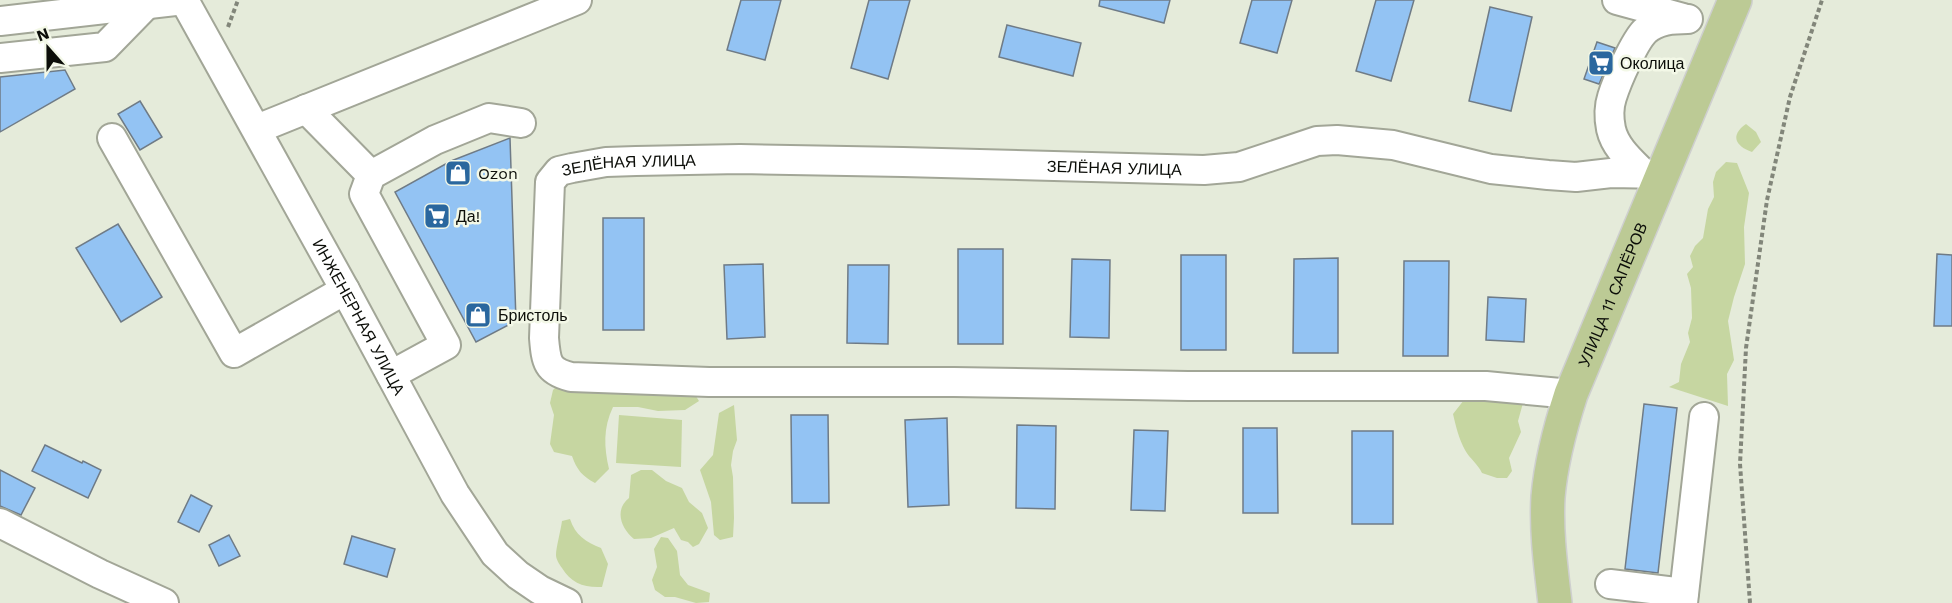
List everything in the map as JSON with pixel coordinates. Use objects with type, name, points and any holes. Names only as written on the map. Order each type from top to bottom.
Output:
[{"type":"main road","name":"УЛИЦА 11 САПЁРОВ","points":[[1555,603],[1548,528],[1548,497],[1559,435],[1571,394],[1653,173],[1729,14]]},
{"type":"street","points":[[0,21],[184,0]]},
{"type":"street","name":"ИНЖЕНЕРНАЯ УЛИЦА","points":[[184,0],[257,129],[455,494],[495,554],[518,575],[540,590],[567,603]]},
{"type":"street","points":[[257,129],[534,10],[577,0]]},
{"type":"street","points":[[1617,0],[1688,19]]},
{"type":"street","points":[[0,58],[105,47],[146,5]]},
{"type":"street","points":[[1653,173],[1626,156],[1616,143],[1611,129],[1612,97],[1634,46],[1645,31],[1658,23],[1672,19],[1729,14]]},
{"type":"street","points":[[306,109],[371,175]]},
{"type":"street","points":[[391,375],[446,345],[364,195],[371,175],[435,140],[489,118],[521,123]]},
{"type":"street","points":[[112,138],[234,353],[345,290]]},
{"type":"street","name":"ЗЕЛЁНАЯ УЛИЦА","points":[[1571,394],[1486,386],[709,382],[571,377],[558,374],[552,369],[545,353],[550,182],[559,171],[606,162],[636,161],[774,160],[1216,169],[1239,167],[1317,141],[1337,140],[1393,145],[1491,169],[1576,177],[1611,173],[1653,173]]},
{"type":"street","points":[[1610,584],[1683,598],[1704,417]]},
{"type":"street","points":[[0,523],[100,574],[164,603]]},
{"type":"path","points":[[227,28],[237,0]]},
{"type":"path","points":[[1750,603],[1740,464],[1746,348],[1767,200],[1790,97],[1822,0]]},
{"type":"green space","points":[[1746,124],[1756,132],[1761,142],[1752,152],[1738,143],[1736,136]]},
{"type":"green space","points":[[1726,162],[1737,163],[1749,193],[1744,227],[1745,264],[1728,321],[1734,360],[1727,374],[1728,406],[1669,387],[1679,382],[1681,364],[1690,342],[1688,333],[1692,318],[1691,288],[1687,274],[1693,267],[1690,256],[1695,246],[1703,238],[1708,209],[1714,197],[1713,182],[1716,172]]},
{"type":"green space","points":[[561,382],[692,390],[699,401],[685,410],[658,411],[638,407],[613,407],[607,422],[605,438],[609,469],[595,483],[581,472],[572,456],[554,452],[550,444],[554,415],[550,403],[553,390]]},
{"type":"green space","points":[[1462,387],[1523,403],[1518,421],[1521,432],[1509,458],[1512,471],[1507,478],[1497,478],[1482,473],[1463,446],[1453,414],[1464,400]]},
{"type":"green space","points":[[734,405],[737,440],[731,465],[733,537],[720,540],[714,535],[711,502],[700,470],[713,455],[719,413]]},
{"type":"green space","points":[[619,415],[682,420],[681,467],[616,463]]},
{"type":"green space","points":[[641,470],[652,470],[666,481],[682,488],[689,502],[702,513],[708,528],[699,544],[693,547],[681,540],[674,528],[651,538],[634,539],[629,535],[621,519],[621,513],[624,503],[629,498],[631,475]]},
{"type":"green space","points":[[570,519],[582,537],[601,548],[608,564],[602,587],[589,587],[574,581],[558,562],[556,552],[562,521]]},
{"type":"green space","points":[[661,537],[668,538],[677,551],[680,575],[688,585],[710,593],[709,602],[696,603],[675,597],[665,597],[655,590],[652,580],[657,567],[654,549]]},
{"type":"building","points":[[741,0],[781,0],[765,60],[727,50]]},
{"type":"building","points":[[869,0],[910,0],[888,79],[851,68]]},
{"type":"building","points":[[1100,0],[1170,0],[1164,23],[1099,6]]},
{"type":"building","points":[[1252,0],[1292,0],[1277,53],[1240,43]]},
{"type":"building","points":[[1376,0],[1414,0],[1391,81],[1356,71]]},
{"type":"building","points":[[1490,7],[1532,17],[1511,111],[1469,101]]},
{"type":"building","points":[[1007,25],[1081,43],[1073,76],[999,57]]},
{"type":"building","points":[[1597,42],[1615,48],[1599,84],[1584,79]]},
{"type":"building","points":[[65,70],[75,89],[0,132],[0,77]]},
{"type":"building","points":[[140,101],[162,137],[140,150],[118,114]]},
{"type":"building","points":[[510,138],[516,321],[476,342],[395,192],[451,161]]},
{"type":"building","points":[[603,218],[644,218],[644,330],[603,330]]},
{"type":"building","points":[[118,224],[162,297],[121,322],[76,248]]},
{"type":"building","points":[[958,249],[1003,249],[1003,344],[958,344]]},
{"type":"building","points":[[1937,254],[1952,255],[1952,326],[1934,326]]},
{"type":"building","points":[[1181,255],[1226,255],[1226,350],[1181,350]]},
{"type":"building","points":[[1338,258],[1338,353],[1293,353],[1294,259]]},
{"type":"building","points":[[1072,259],[1110,260],[1109,338],[1070,337]]},
{"type":"building","points":[[1404,261],[1449,261],[1448,356],[1403,356]]},
{"type":"building","points":[[763,264],[765,337],[727,339],[724,265]]},
{"type":"building","points":[[848,265],[889,265],[888,344],[847,343]]},
{"type":"building","points":[[1488,297],[1526,299],[1524,342],[1486,340]]},
{"type":"building","points":[[1644,404],[1677,408],[1658,573],[1625,569]]},
{"type":"building","points":[[791,415],[828,415],[829,503],[792,503]]},
{"type":"building","points":[[947,418],[949,505],[908,507],[905,420]]},
{"type":"building","points":[[1017,425],[1056,426],[1055,509],[1016,508]]},
{"type":"building","points":[[1243,428],[1277,428],[1278,513],[1243,513]]},
{"type":"building","points":[[1134,430],[1168,431],[1165,511],[1131,510]]},
{"type":"building","points":[[1352,431],[1393,431],[1393,524],[1352,524]]},
{"type":"building","points":[[45,445],[101,470],[88,498],[32,471]]},
{"type":"building","points":[[0,470],[35,488],[21,515],[0,506]]},
{"type":"building","points":[[191,495],[212,506],[199,532],[178,522]]},
{"type":"building","points":[[229,535],[240,556],[219,566],[209,545]]},
{"type":"building","points":[[352,536],[395,549],[387,577],[344,564]]},
{"type":"place","name":"Околица","points":[[1601,63]]},
{"type":"place","name":"Ozon","points":[[458,173]]},
{"type":"place","name":"Да!","points":[[437,216]]},
{"type":"place","name":"Бристоль","points":[[478,315]]}]
